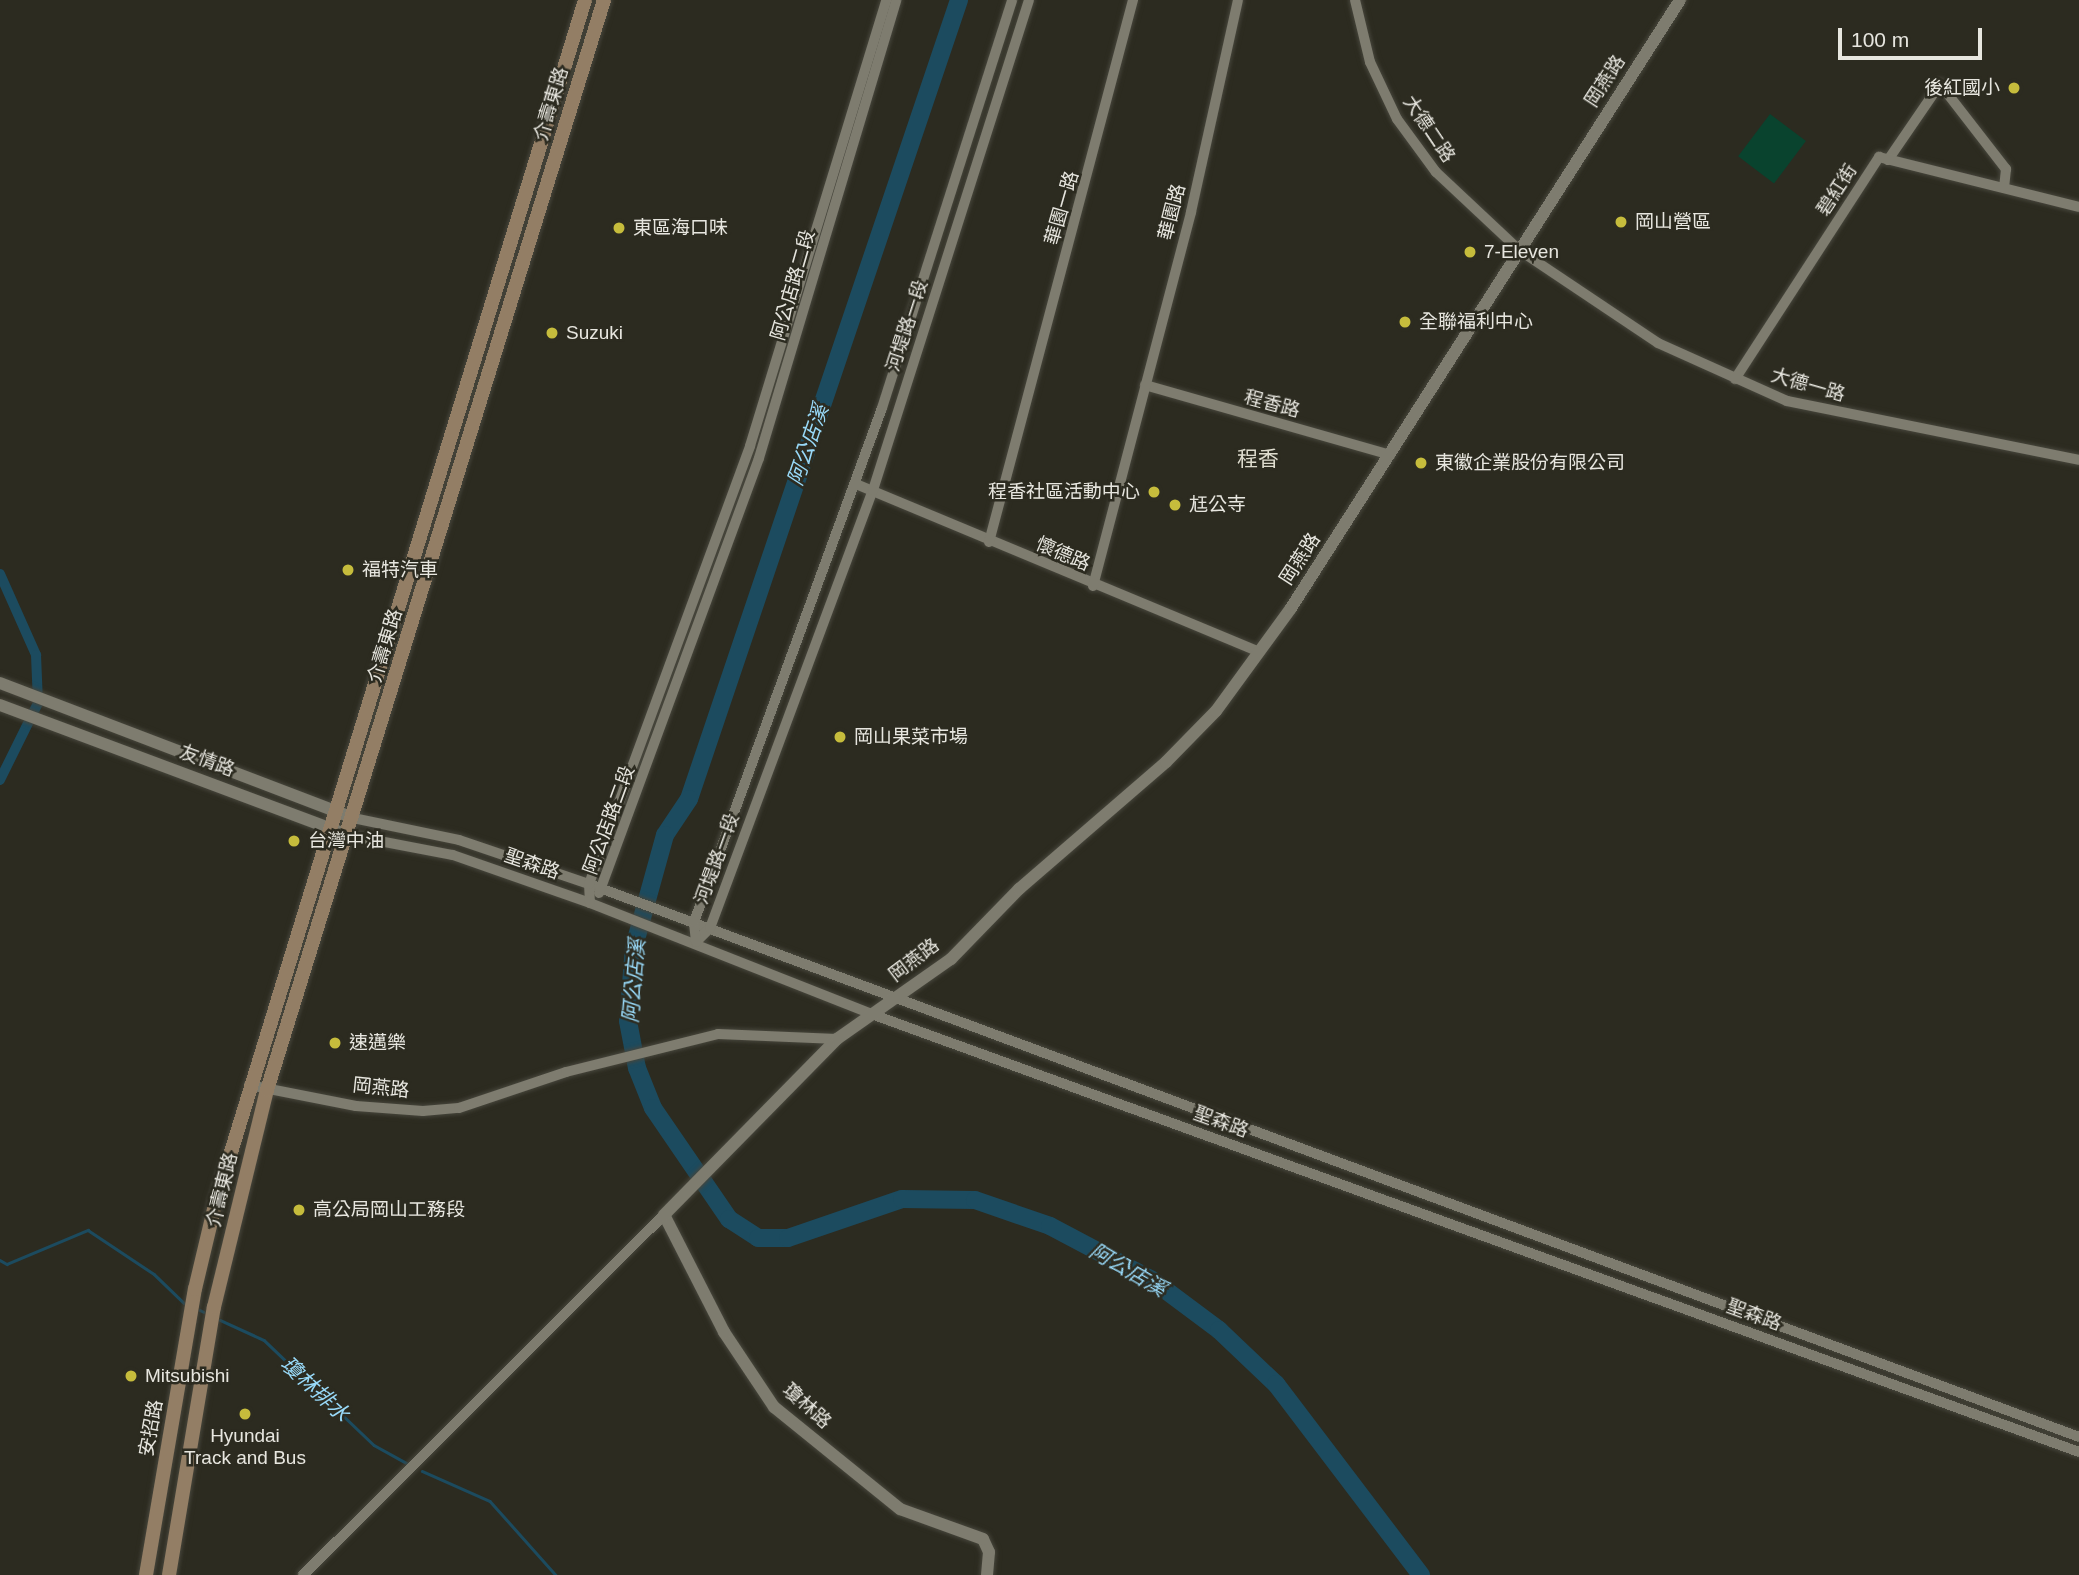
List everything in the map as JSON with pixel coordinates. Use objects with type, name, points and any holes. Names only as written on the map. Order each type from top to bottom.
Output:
[{"type":"main road","name":"介壽東路","points":[[195,1289],[249,1085],[337,812],[585,0]]},
{"type":"main road","name":"介壽東路","points":[[214,1307],[268,1090],[604,0]]},
{"type":"main road","points":[[209,1230],[230,1236]]},
{"type":"main road","name":"安招路","points":[[146,1575],[195,1289]]},
{"type":"main road","name":"安招路","points":[[169,1575],[214,1307]]},
{"type":"main road","points":[[188,1333],[208,1337]]},
{"type":"street","name":"阿公店路二段","points":[[590,903],[589,884],[750,446],[886,0]]},
{"type":"street","name":"阿公店路二段","points":[[590,903],[602,889],[759,458],[896,0]]},
{"type":"street","name":"河堤路一段","points":[[1012,0],[856,484],[689,921],[696,942],[710,928],[873,490],[1029,0]]},
{"type":"street","name":"華園一路","points":[[989,542],[1133,0]]},
{"type":"street","name":"華園路","points":[[1093,586],[1191,212],[1238,0]]},
{"type":"street","name":"大德二路","points":[[1355,0],[1370,62],[1397,119],[1436,172],[1519,250]]},
{"type":"street","name":"岡燕路","points":[[664,1215],[837,1039],[951,959],[1088,825],[1166,762],[1216,711],[1259,652],[1390,455],[1680,0]]},
{"type":"street","points":[[2004,188],[2006,169],[1940,85],[1888,160],[2079,207]]},
{"type":"street","name":"碧紅街","points":[[1735,379],[1880,157],[1888,160]]},
{"type":"street","name":"大德一路","points":[[1519,250],[1658,343],[1787,401],[2079,460]]},
{"type":"street","name":"程香路","points":[[1145,385],[1390,455]]},
{"type":"street","name":"懷德路","points":[[856,484],[1093,586],[1259,652]]},
{"type":"street","name":"友情路","points":[[0,683],[354,818]]},
{"type":"street","name":"友情路","points":[[0,705],[348,835]]},
{"type":"street","name":"聖森路","points":[[354,818],[459,840],[589,884],[898,996],[2079,1437]]},
{"type":"street","name":"聖森路","points":[[348,835],[453,855],[590,903],[696,942],[874,1015],[2079,1452]]},
{"type":"street","name":"岡燕路","points":[[249,1085],[394,1112],[423,1111],[459,1108],[608,1061],[718,1034],[837,1039]]},
{"type":"street","points":[[303,1575],[664,1215]]},
{"type":"street","name":"瓊林路","points":[[664,1215],[724,1332],[774,1407],[900,1509],[983,1539],[989,1552],[987,1575]]},
{"type":"green space","points":[[1770,114],[1806,141],[1774,183],[1738,156]]},
{"type":"waterway","name":"阿公店溪","points":[[959,0],[689,799],[665,835],[634,947],[628,1021],[637,1068],[653,1108],[729,1219],[758,1238],[788,1238],[902,1199],[975,1200],[1050,1226],[1152,1280],[1219,1330],[1276,1384],[1421,1575]]},
{"type":"waterway","points":[[0,574],[36,655],[38,703],[0,780]]},
{"type":"waterway","name":"瓊林排水","points":[[0,1260],[7,1264],[88,1230],[154,1274],[184,1303]]},
{"type":"waterway","name":"瓊林排水","points":[[200,1310],[204,1312]]},
{"type":"waterway","name":"瓊林排水","points":[[220,1320],[264,1340],[374,1445],[407,1463]]},
{"type":"waterway","name":"瓊林排水","points":[[422,1471],[490,1501],[556,1575]]},
{"type":"place","name":"後紅國小","points":[[2014,88]]},
{"type":"place","name":"岡山營區","points":[[1621,222]]},
{"type":"place","name":"東區海口味","points":[[619,228]]},
{"type":"place","name":"7-Eleven","points":[[1470,252]]},
{"type":"place","name":"全聯福利中心","points":[[1405,322]]},
{"type":"place","name":"Suzuki","points":[[552,333]]},
{"type":"place","name":"東徽企業股份有限公司","points":[[1421,463]]},
{"type":"place","name":"程香社區活動中心","points":[[1154,492]]},
{"type":"place","name":"尪公寺","points":[[1175,505]]},
{"type":"place","name":"福特汽車","points":[[348,570]]},
{"type":"place","name":"岡山果菜市場","points":[[840,737]]},
{"type":"place","name":"台灣中油","points":[[294,841]]},
{"type":"place","name":"速邁樂","points":[[335,1043]]},
{"type":"place","name":"高公局岡山工務段","points":[[299,1210]]},
{"type":"place","name":"Mitsubishi","points":[[131,1376]]},
{"type":"place","name":"Hyundai Track and Bus","points":[[245,1414]]},
{"type":"district","name":"程香","points":[[1258,459]]}]
